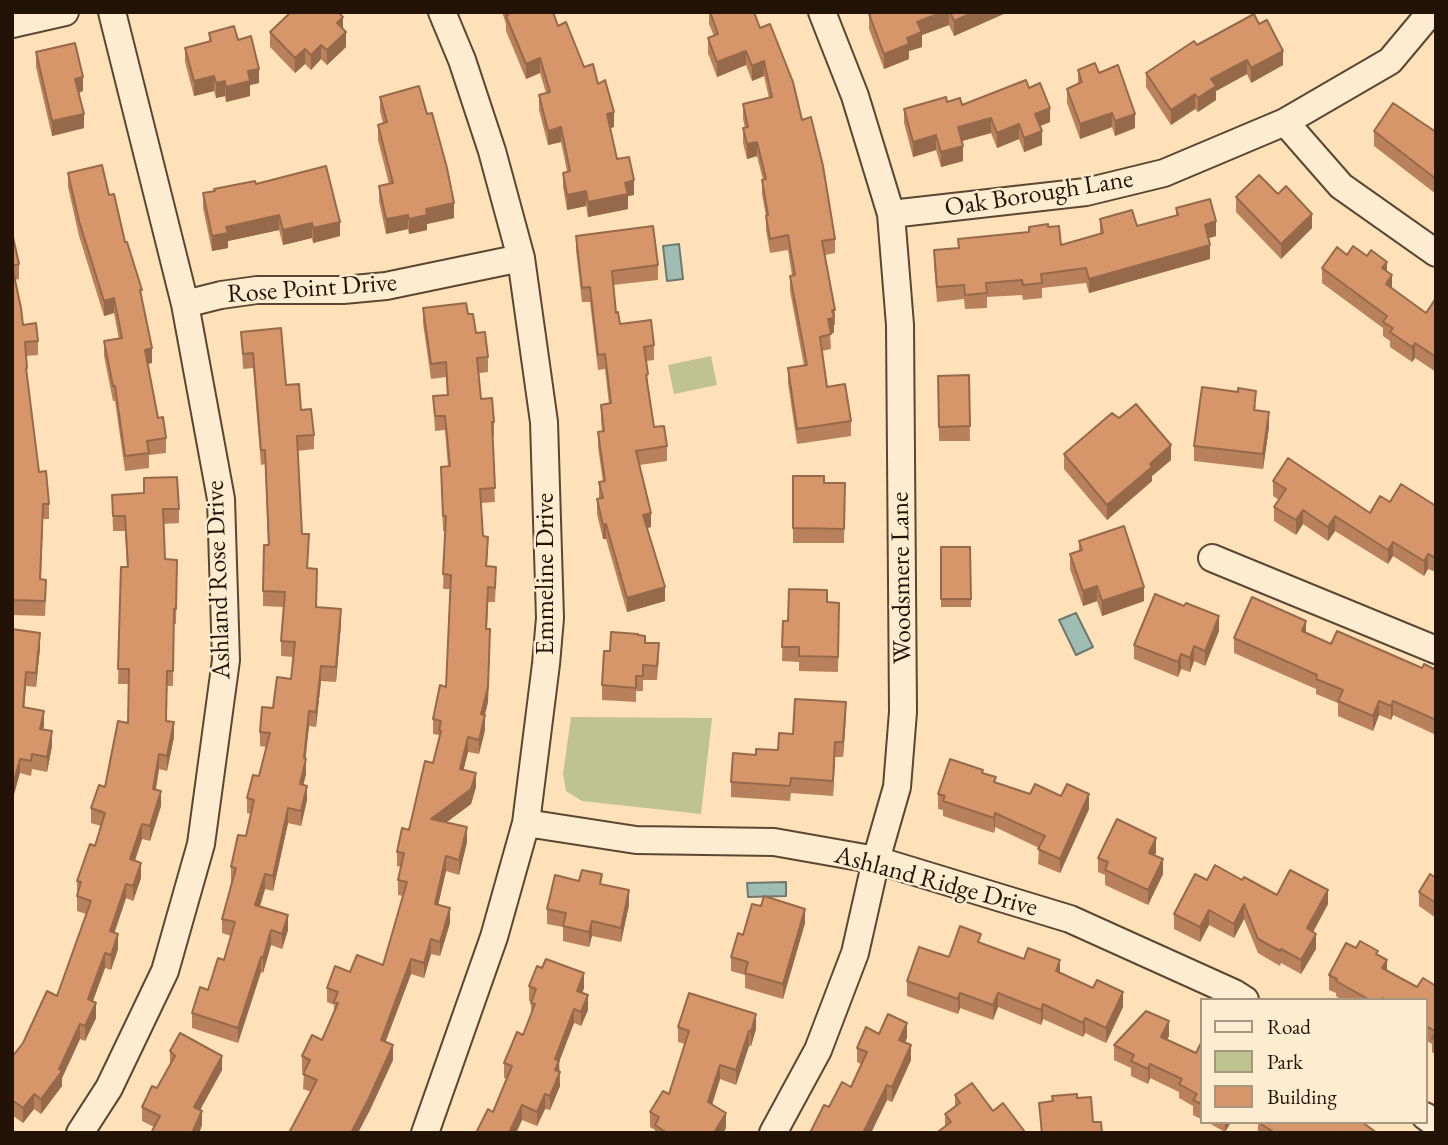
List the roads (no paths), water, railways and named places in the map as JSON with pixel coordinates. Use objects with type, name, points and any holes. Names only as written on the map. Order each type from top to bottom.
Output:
[{"type":"street","points":[[12,24],[65,12]]},
{"type":"street","name":"Ashland Rose Drive","points":[[80,1133],[109,1088],[165,971],[201,844],[226,660],[221,499],[185,304],[111,12]]},
{"type":"street","name":"Emmeline Drive","points":[[425,1133],[494,937],[526,823],[550,618],[544,422],[521,258],[492,151],[462,60],[442,12]]},
{"type":"street","name":"Woodsmere Lane","points":[[773,1133],[818,1050],[855,953],[876,860],[897,787],[903,712],[900,325],[891,214],[855,96],[822,12]]},
{"type":"street","name":"Oak Borough Lane","points":[[891,214],[1086,192],[1164,173],[1284,122],[1390,61],[1431,12]]},
{"type":"street","points":[[1284,122],[1341,186],[1436,253]]},
{"type":"street","name":"Rose Point Drive","points":[[185,304],[257,290],[343,290],[386,286],[521,258]]},
{"type":"street","points":[[1212,558],[1436,650]]},
{"type":"street","name":"Ashland Ridge Drive","points":[[526,823],[636,840],[774,842],[876,860],[1070,919],[1242,998]]},
{"type":"water","points":[[679,244],[683,279],[667,281],[663,246]]},
{"type":"water","points":[[1076,613],[1093,647],[1076,655],[1059,620]]},
{"type":"water","points":[[786,882],[786,896],[748,897],[747,883]]}]
